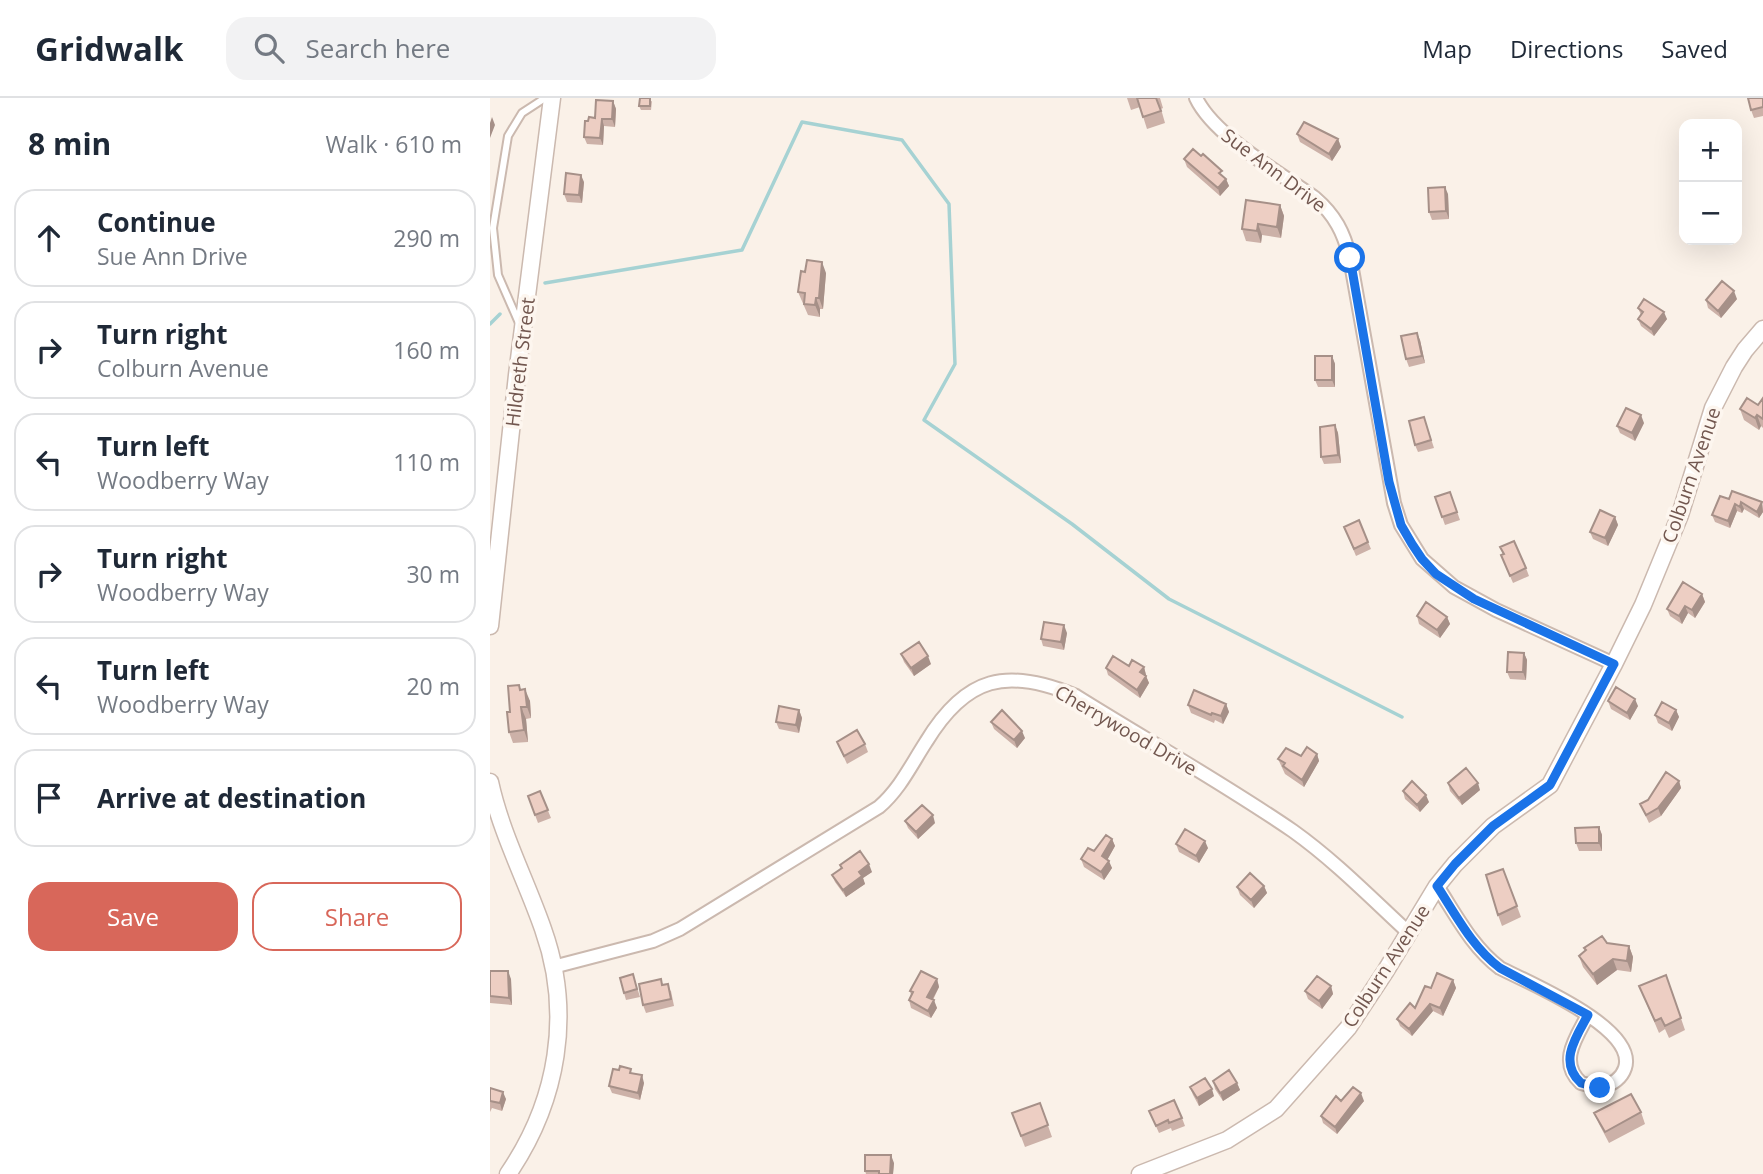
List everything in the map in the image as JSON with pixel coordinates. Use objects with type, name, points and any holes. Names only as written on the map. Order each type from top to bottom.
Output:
[{"type":"street","name":"Hildreth Street","points":[[490,626],[552,98]]},
{"type":"street","name":"Sue Ann Drive","points":[[1196,98],[1205,113],[1224,132],[1328,210],[1345,237],[1394,503],[1401,525],[1422,559],[1436,574],[1474,599],[1614,664]]},
{"type":"street","name":"Colburn Avenue","points":[[1140,1174],[1227,1140],[1276,1109],[1348,1028],[1437,886],[1455,864],[1493,826],[1550,785],[1643,605],[1680,515],[1713,408],[1745,349],[1763,329]]},
{"type":"street","name":"Cherrywood Drive","points":[[553,967],[653,941],[680,929],[879,807],[901,783],[950,709],[965,695],[985,685],[1005,680],[1026,680],[1051,685],[1076,696],[1248,802],[1321,853],[1409,933]]},
{"type":"street","points":[[490,782],[502,822],[544,931],[553,967],[560,1028],[552,1077],[540,1116],[522,1154],[508,1174]]},
{"type":"street","points":[[1437,886],[1467,933],[1487,958],[1500,968],[1588,1015],[1614,1034],[1624,1047],[1625,1068],[1618,1079],[1600,1088],[1581,1083],[1570,1066],[1570,1050],[1588,1015]]},
{"type":"lane","points":[[523,331],[498,275],[493,228],[508,136],[522,113],[545,98]]},
{"type":"building","points":[[640,98],[650,98],[650,106],[639,106]]},
{"type":"building","points":[[1137,98],[1156,98],[1161,111],[1143,117]]},
{"type":"building","points":[[1748,98],[1763,98],[1763,107],[1751,110]]},
{"type":"building","points":[[596,100],[613,101],[612,119],[602,119],[600,138],[584,137],[585,121],[588,121],[589,117],[595,118]]},
{"type":"building","points":[[1304,122],[1338,139],[1329,154],[1297,134]]},
{"type":"building","points":[[1193,149],[1222,171],[1219,173],[1226,179],[1218,188],[1184,159]]},
{"type":"building","points":[[566,173],[581,175],[579,195],[564,194]]},
{"type":"building","points":[[1445,187],[1446,211],[1429,212],[1428,188]]},
{"type":"building","points":[[1246,200],[1280,205],[1277,227],[1258,224],[1257,231],[1242,229]]},
{"type":"building","points":[[807,260],[822,262],[819,298],[816,298],[815,305],[804,304],[805,293],[798,292],[801,271],[805,272]]},
{"type":"building","points":[[1722,281],[1734,291],[1718,311],[1706,300]]},
{"type":"building","points":[[1644,299],[1664,312],[1651,329],[1638,319],[1643,312],[1638,308]]},
{"type":"building","points":[[1417,333],[1422,356],[1406,359],[1401,336]]},
{"type":"building","points":[[1315,356],[1332,356],[1332,380],[1315,380]]},
{"type":"building","points":[[1747,398],[1758,405],[1763,398],[1763,419],[1757,415],[1755,418],[1740,409]]},
{"type":"building","points":[[1626,408],[1641,415],[1632,433],[1617,426]]},
{"type":"building","points":[[1424,417],[1431,440],[1415,445],[1409,421]]},
{"type":"building","points":[[1335,425],[1338,455],[1321,457],[1320,427]]},
{"type":"building","points":[[1732,491],[1762,502],[1757,512],[1741,502],[1740,507],[1735,504],[1728,521],[1712,515],[1720,496],[1729,499]]},
{"type":"building","points":[[1450,492],[1457,512],[1442,517],[1435,497]]},
{"type":"building","points":[[1600,510],[1615,517],[1605,538],[1590,532]]},
{"type":"building","points":[[1359,520],[1368,542],[1354,549],[1344,527]]},
{"type":"building","points":[[1514,541],[1526,568],[1510,576],[1500,547]]},
{"type":"building","points":[[1683,582],[1702,594],[1692,610],[1685,606],[1679,616],[1667,609]]},
{"type":"building","points":[[1426,602],[1447,617],[1437,630],[1417,616]]},
{"type":"building","points":[[1044,622],[1064,625],[1061,642],[1041,639]]},
{"type":"building","points":[[919,642],[928,656],[911,668],[901,654]]},
{"type":"building","points":[[1508,652],[1524,653],[1523,672],[1507,672]]},
{"type":"building","points":[[1113,656],[1129,666],[1132,660],[1144,667],[1140,672],[1146,676],[1137,690],[1106,668]]},
{"type":"building","points":[[519,685],[520,690],[525,689],[527,707],[521,707],[524,730],[509,732],[508,686]]},
{"type":"building","points":[[1616,687],[1635,699],[1627,713],[1608,701]]},
{"type":"building","points":[[1194,690],[1226,704],[1221,716],[1211,715],[1188,705]]},
{"type":"building","points":[[1662,702],[1676,710],[1669,723],[1655,715]]},
{"type":"building","points":[[779,706],[799,710],[796,725],[776,722]]},
{"type":"building","points":[[1002,710],[1022,731],[1014,740],[991,722]]},
{"type":"building","points":[[857,730],[865,744],[844,756],[837,742]]},
{"type":"building","points":[[1307,747],[1317,754],[1302,780],[1278,759],[1286,748],[1301,756]]},
{"type":"building","points":[[1466,768],[1478,783],[1459,798],[1448,783]]},
{"type":"building","points":[[1666,772],[1679,781],[1658,808],[1646,815],[1640,804],[1648,800]]},
{"type":"building","points":[[1412,781],[1426,795],[1417,805],[1403,791]]},
{"type":"building","points":[[540,791],[548,810],[535,815],[528,796]]},
{"type":"building","points":[[922,805],[933,815],[916,832],[905,821]]},
{"type":"building","points":[[1599,827],[1599,843],[1576,843],[1575,828]]},
{"type":"building","points":[[1185,829],[1205,841],[1196,856],[1176,844]]},
{"type":"building","points":[[1106,835],[1112,839],[1102,856],[1109,861],[1101,872],[1081,859],[1088,848],[1094,851]]},
{"type":"building","points":[[860,851],[869,864],[859,872],[862,876],[843,890],[832,875],[842,868],[840,865]]},
{"type":"building","points":[[1503,869],[1517,906],[1498,915],[1486,875]]},
{"type":"building","points":[[1250,873],[1264,886],[1251,900],[1237,887]]},
{"type":"building","points":[[1602,936],[1607,943],[1629,946],[1627,961],[1613,959],[1593,974],[1579,956],[1586,950],[1584,948]]},
{"type":"building","points":[[490,971],[508,971],[509,998],[490,996]]},
{"type":"building","points":[[921,971],[937,979],[927,997],[934,1000],[928,1011],[909,1000],[913,992],[910,991]]},
{"type":"building","points":[[1437,973],[1453,980],[1440,1008],[1430,1004],[1409,1029],[1397,1019],[1410,1003],[1415,1008],[1425,986],[1431,988]]},
{"type":"building","points":[[633,974],[637,989],[624,993],[620,978]]},
{"type":"building","points":[[1666,975],[1681,1018],[1665,1026],[1661,1018],[1655,1021],[1639,986]]},
{"type":"building","points":[[1317,976],[1331,986],[1319,1001],[1305,991]]},
{"type":"building","points":[[661,979],[662,985],[668,984],[671,999],[643,1005],[639,984]]},
{"type":"building","points":[[620,1066],[631,1069],[630,1073],[642,1075],[638,1093],[609,1086],[613,1069],[619,1070]]},
{"type":"building","points":[[1229,1070],[1237,1083],[1220,1093],[1213,1081]]},
{"type":"building","points":[[1205,1078],[1212,1089],[1197,1098],[1190,1087]]},
{"type":"building","points":[[1353,1087],[1361,1093],[1335,1127],[1321,1116],[1336,1096],[1341,1101]]},
{"type":"building","points":[[490,1088],[503,1092],[500,1103],[490,1101]]},
{"type":"building","points":[[1631,1094],[1641,1112],[1605,1132],[1594,1113]]},
{"type":"building","points":[[1174,1100],[1182,1118],[1169,1123],[1168,1120],[1156,1126],[1149,1111]]},
{"type":"building","points":[[1040,1103],[1048,1125],[1021,1136],[1012,1113]]},
{"type":"building","points":[[865,1155],[891,1155],[890,1174],[865,1171]]},
{"type":"waterway","points":[[545,283],[742,250],[802,122],[902,140],[949,204],[955,364],[924,420],[1072,524],[1169,599],[1402,717]]},
{"type":"waterway","points":[[490,324],[500,314]]},
{"type":"route","points":[[1350,258],[1389,482],[1401,525],[1412,544],[1436,574],[1474,599],[1614,664],[1550,785],[1493,826],[1437,886],[1476,946],[1487,958],[1500,968],[1588,1015],[1570,1050],[1570,1066],[1581,1083],[1600,1088]]}]
